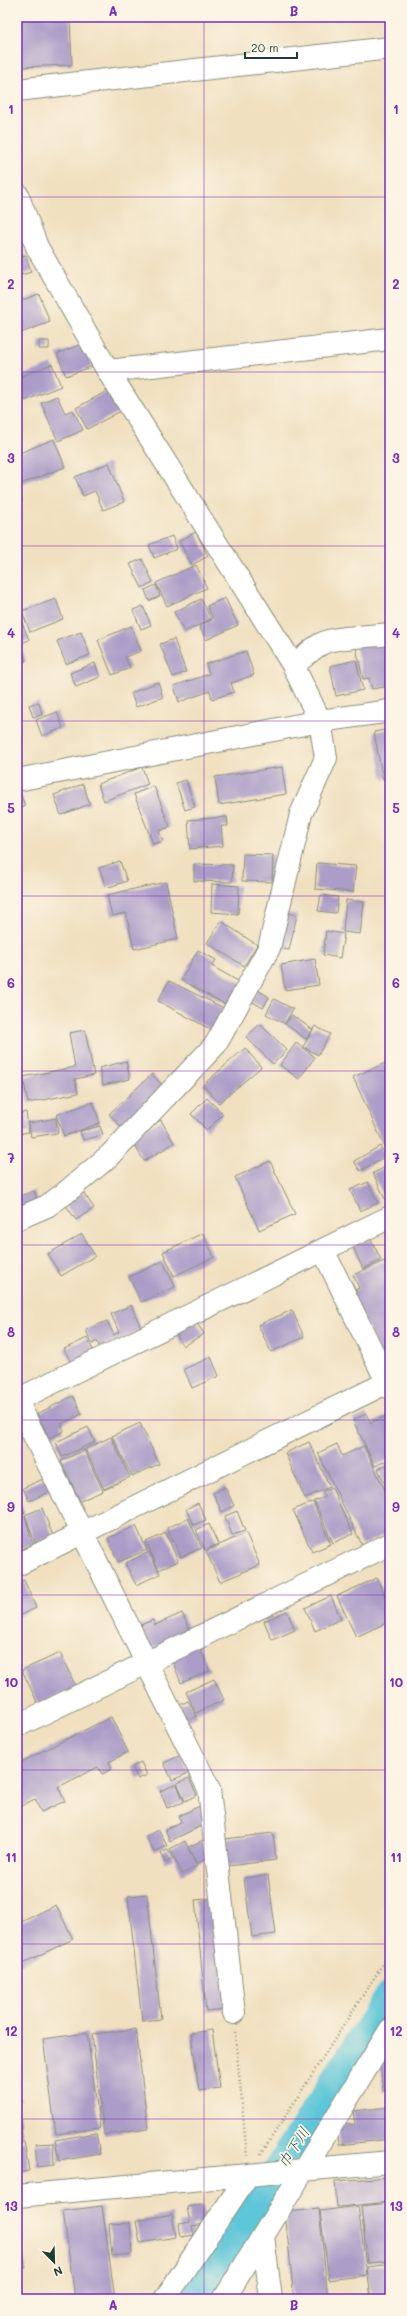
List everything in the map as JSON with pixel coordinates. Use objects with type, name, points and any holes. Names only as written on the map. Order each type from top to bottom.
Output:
[{"type":"street","points":[[17,90],[390,48]]},
{"type":"street","points":[[17,194],[37,246],[108,371],[293,665],[320,721],[326,758],[301,814],[269,948],[216,1044],[109,1156],[64,1194],[47,1206],[17,1220]]},
{"type":"street","points":[[108,371],[390,339]]},
{"type":"street","points":[[293,665],[308,655],[314,647],[325,641],[390,634]]},
{"type":"street","points":[[17,780],[320,721],[390,711]]},
{"type":"street","points":[[234,2013],[209,1789],[17,1401],[390,1217]]},
{"type":"street","points":[[17,1564],[389,1384],[323,1250]]},
{"type":"street","points":[[17,1726],[390,1544]]},
{"type":"street","points":[[224,2299],[390,2030]]},
{"type":"street","points":[[17,2196],[390,2162]]},
{"type":"street","points":[[165,2299],[248,2175]]},
{"type":"street","points":[[263,2236],[271,2299]]},
{"type":"path","points":[[248,2175],[290,2106],[390,1953]]},
{"type":"path","points":[[234,2013],[248,2175]]},
{"type":"building","points":[[17,17],[70,17],[72,65],[17,67]]},
{"type":"building","points":[[26,255],[31,272],[17,276],[17,257]]},
{"type":"building","points":[[39,294],[50,322],[18,334],[17,302]]},
{"type":"building","points":[[39,341],[49,341],[49,349],[39,349]]},
{"type":"building","points":[[84,343],[93,366],[66,376],[57,354]]},
{"type":"building","points":[[52,364],[61,386],[17,404],[17,378]]},
{"type":"building","points":[[109,390],[121,411],[87,429],[76,408]]},
{"type":"building","points":[[57,396],[65,413],[73,410],[83,430],[58,441],[41,403]]},
{"type":"building","points":[[54,439],[65,467],[21,484],[17,473],[17,454]]},
{"type":"building","points":[[109,463],[124,502],[103,510],[95,491],[83,496],[75,477]]},
{"type":"building","points":[[17,487],[19,487],[22,501],[17,503]]},
{"type":"building","points":[[196,532],[208,556],[192,565],[179,541]]},
{"type":"building","points":[[172,536],[177,549],[154,558],[149,545]]},
{"type":"building","points":[[142,559],[153,582],[142,588],[130,564]]},
{"type":"building","points":[[196,565],[207,588],[167,606],[156,583]]},
{"type":"building","points":[[156,585],[160,596],[149,601],[145,590]]},
{"type":"building","points":[[225,598],[238,625],[206,640],[199,626],[213,619],[207,606]]},
{"type":"building","points":[[56,599],[63,619],[30,632],[22,611]]},
{"type":"building","points":[[201,599],[211,619],[184,632],[174,612]]},
{"type":"building","points":[[143,606],[151,625],[141,629],[133,610]]},
{"type":"building","points":[[19,615],[29,640],[17,645],[17,616]]},
{"type":"building","points":[[131,626],[141,651],[125,657],[130,668],[112,675],[98,640]]},
{"type":"building","points":[[81,632],[90,655],[66,664],[57,641]]},
{"type":"building","points":[[390,636],[390,686],[372,689],[369,678],[363,679],[355,643]]},
{"type":"building","points":[[174,639],[186,672],[173,677],[160,644]]},
{"type":"building","points":[[22,650],[26,661],[17,665],[17,652]]},
{"type":"building","points":[[246,651],[254,675],[231,683],[234,692],[212,699],[210,691],[179,702],[174,686],[209,674],[206,664]]},
{"type":"building","points":[[356,660],[363,690],[336,696],[330,666]]},
{"type":"building","points":[[95,663],[100,677],[76,687],[70,673]]},
{"type":"building","points":[[158,682],[163,697],[136,707],[131,693]]},
{"type":"building","points":[[39,702],[42,715],[33,717],[29,705]]},
{"type":"building","points":[[57,712],[63,728],[42,736],[36,720]]},
{"type":"building","points":[[390,729],[390,778],[383,780],[374,732]]},
{"type":"building","points":[[142,767],[148,784],[104,801],[98,784]]},
{"type":"building","points":[[282,767],[286,794],[219,805],[215,777]]},
{"type":"building","points":[[186,780],[195,807],[185,810],[176,783]]},
{"type":"building","points":[[83,784],[90,804],[61,815],[54,795]]},
{"type":"building","points":[[154,786],[170,827],[159,831],[163,841],[153,844],[134,794]]},
{"type":"building","points":[[18,787],[25,806],[17,809],[17,788]]},
{"type":"building","points":[[227,817],[228,826],[221,826],[223,846],[190,849],[188,820]]},
{"type":"building","points":[[243,854],[273,855],[272,882],[242,881]]},
{"type":"building","points":[[120,861],[127,881],[106,888],[99,868]]},
{"type":"building","points":[[317,863],[356,866],[353,892],[315,889]]},
{"type":"building","points":[[194,864],[233,865],[232,882],[194,881]]},
{"type":"building","points":[[166,882],[178,939],[134,949],[126,913],[112,916],[107,895]]},
{"type":"building","points":[[212,884],[239,886],[238,914],[211,912]]},
{"type":"building","points":[[321,895],[338,897],[336,913],[318,911]]},
{"type":"building","points":[[346,900],[364,902],[360,934],[343,932]]},
{"type":"building","points":[[283,912],[297,915],[289,950],[275,947]]},
{"type":"building","points":[[221,921],[257,945],[244,966],[207,943]]},
{"type":"building","points":[[326,931],[344,934],[340,958],[323,955]]},
{"type":"building","points":[[198,950],[216,960],[212,966],[243,984],[230,1007],[181,980]]},
{"type":"building","points":[[315,959],[319,985],[285,990],[281,965]]},
{"type":"building","points":[[169,981],[224,1008],[212,1030],[158,1001]]},
{"type":"building","points":[[258,990],[269,997],[263,1008],[251,1001]]},
{"type":"building","points":[[274,999],[293,1009],[285,1024],[266,1014]]},
{"type":"building","points":[[292,1015],[313,1030],[306,1039],[285,1024]]},
{"type":"building","points":[[260,1024],[287,1050],[273,1064],[246,1037]]},
{"type":"building","points":[[315,1026],[330,1034],[318,1055],[303,1047]]},
{"type":"building","points":[[85,1030],[94,1075],[75,1079],[78,1093],[28,1103],[23,1077],[75,1067],[69,1033]]},
{"type":"building","points":[[296,1043],[315,1057],[299,1079],[280,1065]]},
{"type":"building","points":[[245,1048],[261,1067],[219,1103],[203,1085]]},
{"type":"building","points":[[17,1060],[19,1060],[21,1074],[17,1075]]},
{"type":"building","points":[[126,1061],[130,1079],[103,1085],[99,1068]]},
{"type":"building","points":[[390,1061],[390,1154],[388,1154],[353,1077]]},
{"type":"building","points":[[152,1074],[167,1090],[124,1130],[109,1114]]},
{"type":"building","points":[[207,1098],[223,1114],[207,1130],[191,1114]]},
{"type":"building","points":[[93,1102],[100,1123],[64,1136],[56,1115]]},
{"type":"building","points":[[26,1112],[29,1132],[17,1134],[17,1114]]},
{"type":"building","points":[[56,1118],[58,1133],[31,1137],[29,1123]]},
{"type":"building","points":[[161,1120],[174,1143],[144,1161],[130,1137]]},
{"type":"building","points":[[100,1126],[103,1135],[83,1140],[80,1131]]},
{"type":"building","points":[[380,1146],[386,1156],[360,1171],[354,1161]]},
{"type":"building","points":[[270,1161],[295,1214],[259,1230],[235,1177]]},
{"type":"building","points":[[390,1165],[390,1197],[385,1199],[373,1173]]},
{"type":"building","points":[[368,1182],[378,1203],[360,1211],[350,1190]]},
{"type":"building","points":[[34,1191],[39,1205],[17,1214],[17,1197]]},
{"type":"building","points":[[83,1192],[94,1208],[76,1220],[65,1204]]},
{"type":"building","points":[[203,1233],[214,1257],[174,1276],[163,1252]]},
{"type":"building","points":[[82,1234],[95,1256],[61,1276],[48,1254]]},
{"type":"building","points":[[371,1239],[381,1260],[363,1269],[353,1247]]},
{"type":"building","points":[[390,1253],[390,1267],[385,1255]]},
{"type":"building","points":[[163,1261],[175,1287],[141,1302],[129,1277]]},
{"type":"building","points":[[384,1261],[390,1273],[390,1359],[384,1362],[351,1292],[359,1288],[353,1275]]},
{"type":"building","points":[[131,1305],[142,1330],[100,1348],[97,1341],[92,1344],[86,1330],[107,1321],[114,1335],[119,1332],[111,1314]]},
{"type":"building","points":[[292,1310],[304,1337],[271,1352],[258,1325]]},
{"type":"building","points":[[195,1320],[204,1334],[183,1346],[175,1332]]},
{"type":"building","points":[[87,1338],[95,1354],[72,1365],[64,1349]]},
{"type":"building","points":[[211,1357],[219,1376],[192,1388],[184,1369]]},
{"type":"building","points":[[73,1396],[82,1414],[61,1424],[64,1431],[49,1438],[37,1414]]},
{"type":"building","points":[[366,1414],[371,1423],[390,1414],[390,1459],[375,1466],[353,1420]]},
{"type":"building","points":[[140,1423],[159,1464],[132,1476],[112,1436]]},
{"type":"building","points":[[88,1427],[95,1442],[62,1457],[56,1442]]},
{"type":"building","points":[[111,1437],[130,1477],[104,1489],[85,1449]]},
{"type":"building","points":[[309,1442],[330,1487],[305,1498],[285,1453]]},
{"type":"building","points":[[337,1444],[342,1456],[364,1446],[390,1501],[390,1532],[362,1545],[318,1453]]},
{"type":"building","points":[[84,1450],[103,1491],[80,1501],[61,1461]]},
{"type":"building","points":[[390,1463],[390,1496],[378,1469]]},
{"type":"building","points":[[50,1476],[56,1489],[29,1501],[23,1488]]},
{"type":"building","points":[[225,1487],[234,1506],[222,1512],[213,1493]]},
{"type":"building","points":[[332,1488],[353,1534],[333,1543],[314,1501],[325,1497],[322,1492]]},
{"type":"building","points":[[17,1493],[25,1513],[17,1516]]},
{"type":"building","points":[[313,1502],[331,1544],[312,1552],[293,1510]]},
{"type":"building","points":[[198,1503],[206,1520],[193,1525],[186,1509]]},
{"type":"building","points":[[42,1508],[53,1536],[35,1543],[25,1515]]},
{"type":"building","points":[[237,1511],[245,1531],[232,1535],[225,1516]]},
{"type":"building","points":[[25,1516],[33,1545],[17,1550],[17,1518]]},
{"type":"building","points":[[188,1518],[202,1548],[181,1557],[167,1528]]},
{"type":"building","points":[[209,1524],[218,1544],[205,1550],[196,1530]]},
{"type":"building","points":[[136,1526],[147,1550],[118,1562],[108,1538]]},
{"type":"building","points":[[166,1533],[178,1561],[159,1570],[146,1542]]},
{"type":"building","points":[[246,1533],[260,1565],[220,1582],[206,1551]]},
{"type":"building","points":[[149,1552],[160,1574],[136,1585],[125,1563]]},
{"type":"building","points":[[377,1578],[390,1607],[390,1621],[356,1637],[337,1596]]},
{"type":"building","points":[[24,1580],[36,1608],[17,1617],[17,1584]]},
{"type":"building","points":[[331,1596],[341,1619],[315,1631],[305,1608]]},
{"type":"building","points":[[287,1611],[295,1630],[272,1640],[264,1621]]},
{"type":"building","points":[[182,1613],[190,1631],[149,1650],[138,1626],[153,1620],[155,1625]]},
{"type":"building","points":[[198,1643],[210,1671],[181,1683],[170,1655]]},
{"type":"building","points":[[60,1653],[76,1687],[38,1704],[22,1670]]},
{"type":"building","points":[[214,1679],[224,1700],[196,1713],[186,1692]]},
{"type":"building","points":[[188,1701],[197,1716],[185,1723],[176,1707]]},
{"type":"building","points":[[111,1717],[128,1752],[109,1762],[112,1769],[102,1774],[98,1767],[58,1787],[65,1801],[41,1812],[35,1799],[17,1808],[17,1764]]},
{"type":"building","points":[[181,1755],[189,1773],[172,1780],[164,1763]]},
{"type":"building","points":[[141,1762],[147,1775],[138,1779],[132,1767]]},
{"type":"building","points":[[189,1778],[197,1795],[185,1801],[177,1783]]},
{"type":"building","points":[[177,1784],[184,1802],[167,1808],[160,1791]]},
{"type":"building","points":[[204,1804],[211,1821],[170,1841],[165,1829],[181,1822],[179,1816]]},
{"type":"building","points":[[159,1830],[167,1846],[154,1852],[146,1836]]},
{"type":"building","points":[[273,1833],[276,1860],[228,1866],[225,1839]]},
{"type":"building","points":[[210,1837],[211,1857],[196,1864],[188,1847]]},
{"type":"building","points":[[185,1841],[197,1866],[182,1874],[170,1849]]},
{"type":"building","points":[[168,1850],[173,1859],[165,1863],[161,1853]]},
{"type":"building","points":[[268,1875],[276,1934],[252,1937],[244,1878]]},
{"type":"building","points":[[147,1894],[161,2019],[142,2021],[128,1896]]},
{"type":"building","points":[[215,1898],[227,2009],[206,2011],[195,1900]]},
{"type":"building","points":[[56,1905],[73,1939],[17,1966],[17,1924]]},
{"type":"building","points":[[136,2029],[148,2129],[104,2135],[92,2034]]},
{"type":"building","points":[[212,2030],[220,2088],[199,2091],[191,2033]]},
{"type":"building","points":[[87,2033],[100,2128],[56,2134],[43,2039]]},
{"type":"building","points":[[390,2053],[390,2090],[383,2091],[379,2054]]},
{"type":"building","points":[[17,2082],[21,2100],[17,2101]]},
{"type":"building","points":[[390,2107],[390,2139],[339,2145],[337,2125],[355,2124],[353,2111]]},
{"type":"building","points":[[17,2115],[20,2115],[22,2138],[17,2139]]},
{"type":"building","points":[[96,2133],[100,2154],[59,2161],[55,2140]]},
{"type":"building","points":[[24,2141],[29,2171],[17,2173],[17,2142]]},
{"type":"building","points":[[53,2143],[54,2165],[37,2167],[35,2144]]},
{"type":"building","points":[[390,2177],[390,2202],[337,2207],[335,2181]]},
{"type":"building","points":[[390,2203],[390,2261],[367,2263],[361,2206]]},
{"type":"building","points":[[203,2205],[206,2224],[192,2226],[194,2235],[181,2237],[179,2224],[190,2222],[187,2207]]},
{"type":"building","points":[[102,2206],[115,2299],[75,2299],[63,2211]]},
{"type":"building","points":[[358,2206],[367,2275],[329,2280],[320,2211]]},
{"type":"building","points":[[319,2209],[328,2299],[294,2299],[285,2212]]},
{"type":"building","points":[[172,2214],[176,2237],[140,2243],[136,2221]]},
{"type":"building","points":[[130,2223],[132,2254],[112,2256],[109,2224]]},
{"type":"building","points":[[22,2251],[26,2268],[17,2270],[17,2252]]},
{"type":"building","points":[[390,2264],[390,2292],[385,2293],[386,2299],[371,2299],[367,2267]]},
{"type":"waterway","name":"巾下川","points":[[196,2299],[390,1996]]}]
